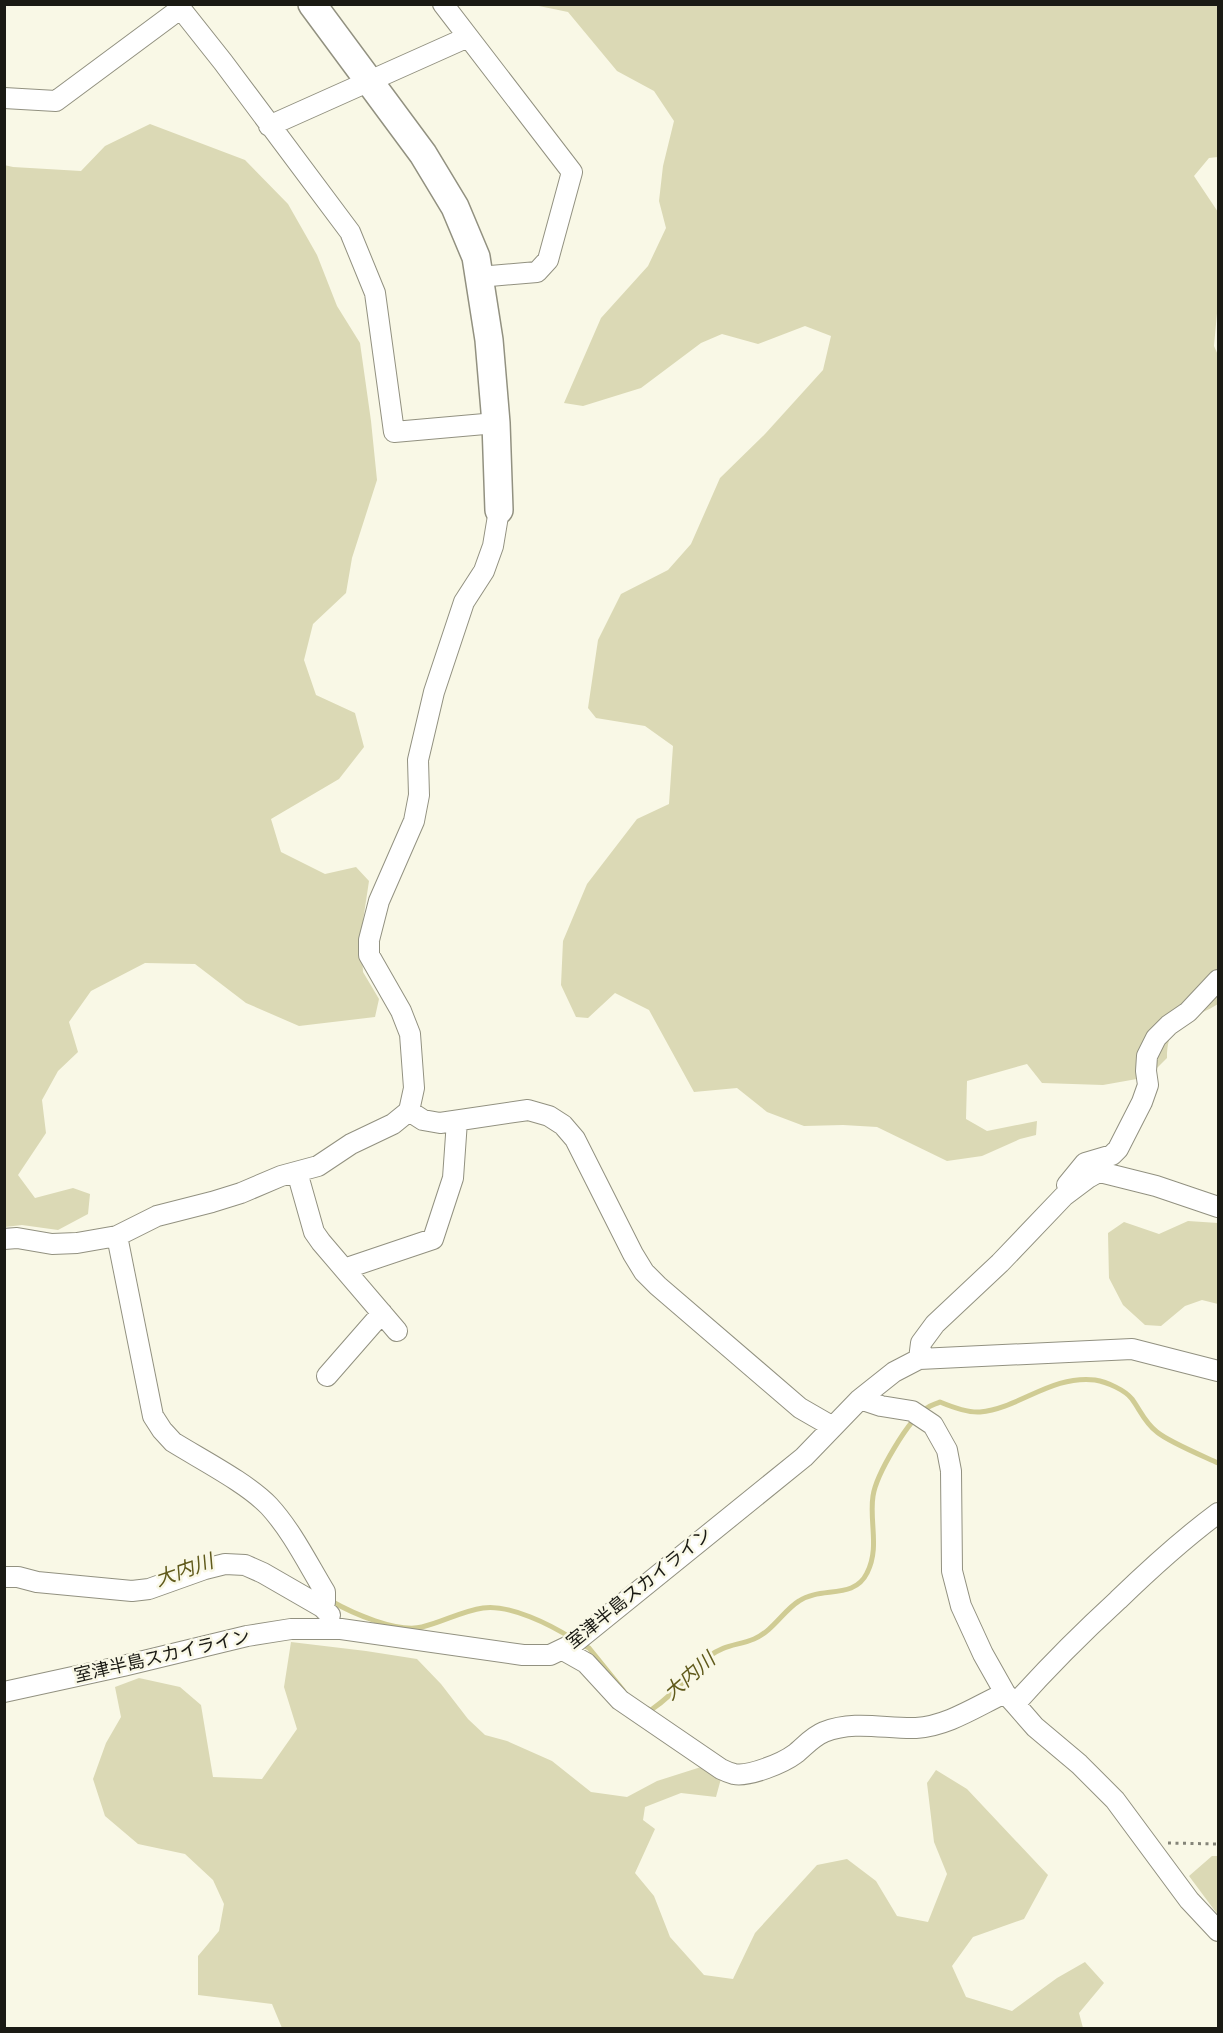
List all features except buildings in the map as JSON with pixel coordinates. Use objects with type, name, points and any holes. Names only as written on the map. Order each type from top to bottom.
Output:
[{"type":"street","points":[[4,1239],[16,1238],[52,1244],[77,1244],[117,1236],[157,1216],[241,1193],[281,1176],[318,1166],[351,1144],[393,1124],[408,1111],[414,1088],[410,1034],[401,1011],[369,956],[369,940],[379,901],[414,821],[418,795],[418,760],[434,692],[464,602],[484,572],[494,546],[499,510],[496,423],[489,340],[476,257],[455,207],[423,154],[312,4]]},
{"type":"street","points":[[444,4],[572,172],[548,260],[537,272],[479,277]]},
{"type":"street","points":[[4,98],[56,101],[178,7],[223,62],[350,232],[375,293],[394,432],[496,423]]},
{"type":"street","points":[[269,126],[468,37]]},
{"type":"street","points":[[1064,1196],[1069,1181],[1085,1164],[1112,1155],[1119,1149],[1148,1085],[1147,1056],[1156,1038],[1169,1024],[1188,1012],[1218,980]]},
{"type":"street","points":[[408,1111],[423,1120],[440,1123],[528,1110],[549,1116],[563,1125],[575,1139],[644,1272],[800,1408],[833,1427]]},
{"type":"street","points":[[345,1270],[432,1239],[453,1178],[457,1121]]},
{"type":"street","points":[[297,1173],[314,1232],[397,1331]]},
{"type":"street","points":[[919,1359],[921,1343],[935,1324],[1000,1263],[1064,1196],[1097,1173],[1156,1186],[1218,1207]]},
{"type":"street","points":[[117,1236],[153,1416],[173,1442],[255,1493],[270,1507],[288,1532],[324,1602],[341,1629]]},
{"type":"street","points":[[327,1376],[382,1313]]},
{"type":"street","name":"室津半島スカイライン","points":[[4,1692],[247,1636],[291,1629],[341,1629],[523,1655],[550,1655],[573,1644],[804,1456],[860,1399],[894,1372],[919,1359],[1132,1349],[1218,1371]]},
{"type":"street","points":[[1186,1364],[1191,1377],[1218,1385]]},
{"type":"street","points":[[860,1399],[912,1412],[933,1425],[947,1450],[951,1471],[952,1571],[961,1606],[983,1654],[1010,1699],[1035,1727],[1079,1764],[1115,1800],[1189,1900],[1218,1931]]},
{"type":"street","points":[[563,1650],[586,1663],[620,1700],[713,1763],[733,1774],[743,1774],[769,1767],[793,1756],[812,1738],[842,1727],[880,1725],[916,1728],[949,1721],[1010,1699],[1196,1529],[1218,1513]]},
{"type":"street","points":[[4,1577],[132,1591],[149,1589],[225,1564],[245,1565],[324,1602]]},
{"type":"path","points":[[1148,1845],[1218,1844]]},
{"type":"shaded area","points":[[534,5],[1218,5],[1218,157],[1209,158],[1194,176],[1218,212],[1218,302],[1214,346],[1218,355],[1218,1004],[1189,1018],[1175,1028],[1168,1045],[1167,1058],[1148,1077],[1103,1085],[1042,1083],[1027,1064],[967,1081],[966,1119],[987,1131],[1037,1121],[1036,1135],[1020,1139],[982,1156],[947,1161],[877,1127],[804,1126],[767,1112],[737,1088],[694,1092],[649,1010],[615,993],[588,1018],[576,1017],[561,985],[563,941],[587,884],[637,819],[669,804],[673,746],[645,726],[596,718],[588,708],[598,640],[621,594],[668,570],[691,544],[720,478],[765,434],[823,370],[831,336],[805,326],[758,344],[722,334],[701,343],[641,388],[583,406],[564,403],[601,318],[648,266],[666,228],[659,201],[663,166],[674,121],[654,91],[617,71],[568,12]]},
{"type":"shaded area","points":[[150,124],[245,160],[288,204],[317,255],[337,306],[360,343],[377,480],[352,558],[346,593],[313,624],[304,660],[316,695],[355,713],[364,747],[339,779],[271,819],[281,852],[325,874],[356,867],[369,881],[361,934],[363,972],[379,999],[375,1017],[299,1026],[246,1003],[195,964],[145,963],[91,991],[69,1022],[78,1052],[58,1071],[42,1100],[46,1133],[18,1175],[35,1198],[73,1188],[90,1194],[88,1214],[58,1230],[22,1225],[5,1227],[4,165],[81,171],[105,146]]},
{"type":"shaded area","points":[[1188,1221],[1218,1223],[1218,1304],[1202,1300],[1185,1306],[1161,1326],[1145,1325],[1123,1305],[1109,1278],[1108,1233],[1124,1222],[1159,1234]]},
{"type":"shaded area","points":[[291,1642],[417,1659],[441,1684],[468,1719],[485,1735],[507,1741],[552,1761],[591,1792],[627,1797],[657,1781],[701,1767],[722,1775],[716,1797],[681,1793],[645,1807],[643,1820],[655,1829],[635,1873],[654,1896],[670,1937],[704,1975],[733,1979],[755,1933],[817,1865],[847,1859],[876,1881],[897,1916],[928,1922],[947,1874],[934,1842],[927,1783],[936,1770],[967,1789],[1048,1875],[1024,1919],[973,1937],[952,1966],[966,1997],[1012,2011],[1057,1978],[1085,1962],[1104,1983],[1079,2013],[1083,2028],[282,2028],[272,2004],[198,1995],[198,1956],[219,1931],[224,1904],[213,1880],[185,1854],[138,1844],[105,1816],[93,1779],[106,1743],[121,1717],[115,1687],[139,1678],[180,1687],[201,1705],[213,1777],[262,1779],[297,1729],[284,1687]]},
{"type":"shaded area","points":[[1212,1856],[1218,1856],[1218,1915],[1189,1876]]},
{"type":"waterway","name":"大内川","points":[[646,1708],[651,1710],[662,1702],[714,1653],[761,1635],[799,1601],[817,1594],[846,1590],[861,1581],[867,1573],[873,1554],[872,1505],[875,1487],[894,1448],[911,1423],[932,1405],[940,1402],[965,1411],[980,1412],[1009,1405],[1064,1382],[1095,1380],[1115,1387],[1129,1396],[1149,1425],[1162,1436],[1218,1463]]},
{"type":"waterway","name":"大内川","points":[[331,1601],[375,1621],[412,1628],[430,1625],[475,1609],[505,1609],[542,1622],[573,1639]]},
{"type":"waterway","name":"大内川","points":[[581,1644],[589,1648],[623,1690]]}]
